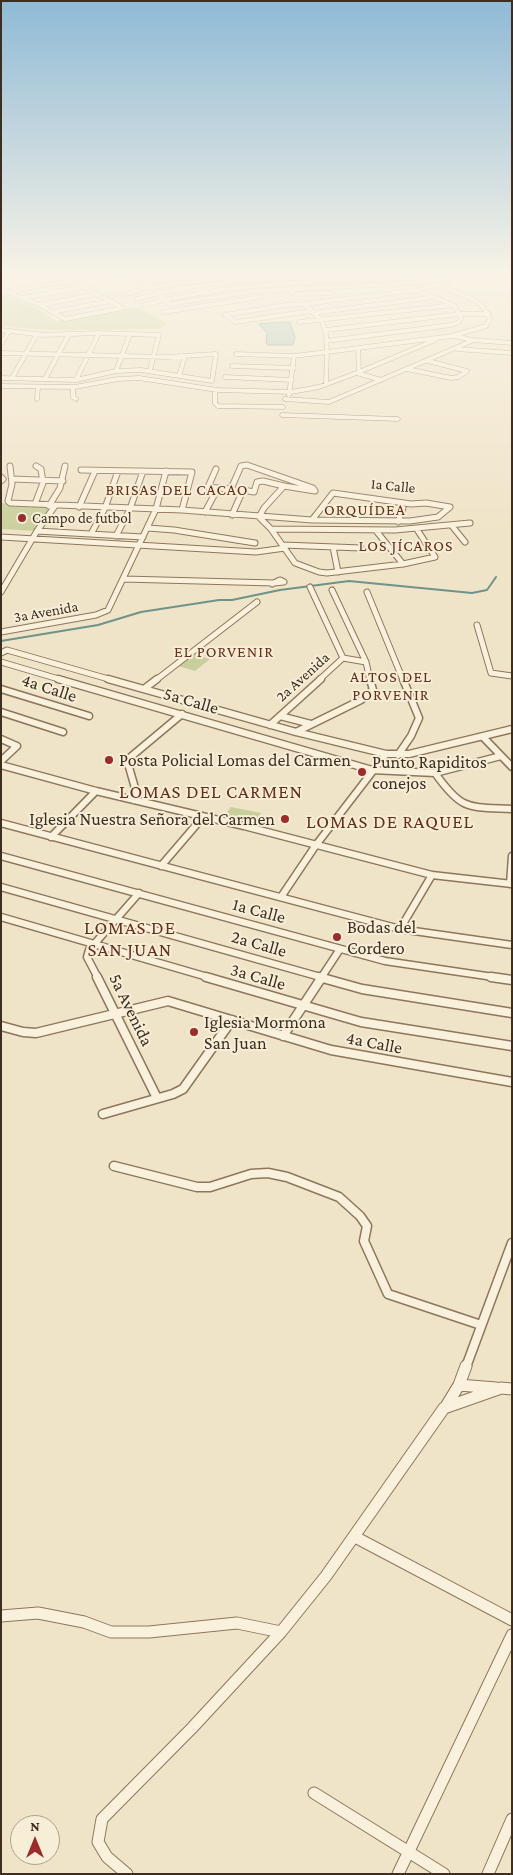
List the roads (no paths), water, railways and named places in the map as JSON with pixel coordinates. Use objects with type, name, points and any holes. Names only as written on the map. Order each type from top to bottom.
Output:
[{"type":"street","points":[[12,378],[20,364]]},
{"type":"street","points":[[45,379],[53,364]]},
{"type":"street","points":[[79,378],[85,364]]},
{"type":"street","points":[[116,371],[119,364]]},
{"type":"street","points":[[150,370],[152,364]]},
{"type":"street","points":[[179,376],[182,364]]},
{"type":"street","points":[[1,378],[79,378],[116,371],[150,370],[212,381],[215,364]]},
{"type":"street","points":[[294,364],[291,392],[285,399],[282,417],[317,416],[398,419]]},
{"type":"street","points":[[326,364],[326,384]]},
{"type":"street","points":[[358,372],[359,364],[371,367]]},
{"type":"street","points":[[1,387],[73,387],[118,379],[140,378],[215,390],[251,393],[291,392],[326,384],[379,364]]},
{"type":"street","points":[[285,399],[330,402],[421,364]]},
{"type":"street","points":[[407,369],[451,378],[458,377],[467,371],[463,368],[440,364]]},
{"type":"street","points":[[232,366],[294,368]]},
{"type":"street","points":[[358,372],[381,380]]},
{"type":"street","points":[[225,377],[292,380]]},
{"type":"street","points":[[36,387],[37,399]]},
{"type":"street","points":[[73,387],[73,397],[76,399]]},
{"type":"street","points":[[215,390],[216,405],[283,407]]},
{"type":"street","points":[[250,407],[251,393]]},
{"type":"street","points":[[316,402],[317,416]]},
{"type":"street","points":[[216,468],[208,486],[254,492],[257,482],[260,481],[315,491],[313,488],[247,465],[241,466],[232,489]]},
{"type":"street","points":[[10,466],[13,479],[13,490],[8,501],[10,503],[182,510],[283,519],[398,522],[402,508]]},
{"type":"street","points":[[35,504],[43,479],[41,469],[36,466]]},
{"type":"street","points":[[49,506],[63,481],[65,466]]},
{"type":"street","points":[[81,470],[192,472],[182,510]]},
{"type":"street","points":[[79,507],[95,471]]},
{"type":"street","points":[[91,534],[105,508],[118,471]]},
{"type":"street","points":[[116,536],[130,509],[143,471]]},
{"type":"street","points":[[166,471],[156,509],[124,579],[272,584]]},
{"type":"street","points":[[13,479],[63,481]]},
{"type":"street","points":[[259,517],[264,508],[284,486]]},
{"type":"street","points":[[206,512],[218,488]]},
{"type":"street","points":[[232,515],[243,490]]},
{"type":"street","name":"1a Calle","points":[[312,520],[333,493],[411,504],[426,503],[450,508],[438,517],[398,522]]},
{"type":"street","points":[[1,592],[33,538],[55,506]]},
{"type":"street","points":[[259,517],[271,529],[295,564],[319,572],[338,572],[404,564],[435,557],[418,531]]},
{"type":"street","points":[[271,529],[377,532],[418,531],[470,523]]},
{"type":"street","points":[[452,526],[465,542]]},
{"type":"street","points":[[148,528],[174,530],[254,543]]},
{"type":"street","points":[[38,531],[143,537]]},
{"type":"street","points":[[377,532],[404,564]]},
{"type":"street","points":[[1,536],[256,552],[284,547],[361,548]]},
{"type":"street","points":[[333,547],[338,572]]},
{"type":"street","name":"3a Avenida","points":[[1,632],[103,614],[109,608],[124,579]]},
{"type":"street","name":"2a Avenida","points":[[270,725],[343,658],[310,587]]},
{"type":"street","points":[[296,732],[372,693],[373,690],[366,662],[332,590]]},
{"type":"street","points":[[367,592],[419,718],[411,736],[398,754]]},
{"type":"street","points":[[144,689],[257,602]]},
{"type":"street","points":[[477,625],[488,668],[492,673],[512,676]]},
{"type":"street","points":[[4,651],[270,725],[386,754],[429,750],[512,729]]},
{"type":"street","points":[[343,658],[366,662]]},
{"type":"street","name":"5a Calle","points":[[1,662],[372,770]]},
{"type":"street","name":"4a Calle","points":[[1,689],[89,716]]},
{"type":"street","points":[[1,712],[63,732]]},
{"type":"street","points":[[133,800],[137,795],[127,760],[182,714]]},
{"type":"street","points":[[280,716],[311,724]]},
{"type":"street","points":[[483,737],[512,767]]},
{"type":"street","points":[[1,739],[17,746],[1,763],[96,791],[316,844],[432,875],[511,884],[512,856]]},
{"type":"street","points":[[280,897],[316,844],[386,754]]},
{"type":"street","points":[[372,770],[434,773],[501,756]]},
{"type":"street","points":[[434,773],[451,794],[460,801],[473,805],[512,810]]},
{"type":"street","points":[[51,837],[96,791]]},
{"type":"street","points":[[161,866],[203,817]]},
{"type":"street","name":"1a Calle","points":[[1,823],[400,929],[512,945]]},
{"type":"street","name":"1a Calle","points":[[1,856],[385,961],[512,980]]},
{"type":"street","points":[[400,929],[432,875]]},
{"type":"street","name":"2a Calle","points":[[1,887],[117,918],[362,989],[512,1013]]},
{"type":"street","points":[[94,944],[140,893]]},
{"type":"street","name":"3a Calle","points":[[1,917],[361,1022],[512,1046]]},
{"type":"street","name":"5a Avenida","points":[[94,944],[87,957],[157,1098]]},
{"type":"street","points":[[283,1036],[340,949]]},
{"type":"street","name":"4a Calle","points":[[1,1026],[23,1032],[36,1033],[168,1001],[356,1056],[512,1082]]},
{"type":"street","points":[[103,1114],[183,1089],[232,1020]]},
{"type":"street","points":[[114,1166],[175,1180],[197,1188],[210,1187],[251,1174],[268,1173],[287,1177],[339,1197],[360,1216],[367,1226],[364,1241],[388,1294],[481,1325]]},
{"type":"street","points":[[127,1874],[107,1857],[98,1842],[102,1819],[192,1728],[280,1632],[355,1537],[459,1385],[512,1243]]},
{"type":"street","points":[[459,1385],[512,1389]]},
{"type":"street","points":[[444,1408],[501,1388]]},
{"type":"street","points":[[355,1537],[512,1620]]},
{"type":"street","points":[[1,1616],[38,1613],[84,1622],[111,1632],[149,1632],[238,1623],[263,1626],[280,1632]]},
{"type":"street","points":[[398,1874],[512,1636]]},
{"type":"street","points":[[314,1793],[444,1874]]},
{"type":"street","points":[[488,1874],[512,1819]]},
{"type":"waterway","points":[[1,641],[98,625],[141,612],[219,600],[232,600],[280,590],[349,581],[472,593],[487,590],[496,577]]},
{"type":"place","name":"Campo de futbol","points":[[22,518]]},
{"type":"place","name":"Posta Policial Lomas del Carmen","points":[[109,760]]},
{"type":"place","name":"Punto Rapiditos conejos","points":[[362,772]]},
{"type":"place","name":"Iglesia Nuestra Señora del Carmen","points":[[285,819]]},
{"type":"place","name":"Bodas del Cordero","points":[[337,937]]},
{"type":"place","name":"Iglesia Mormona San Juan","points":[[194,1032]]},
{"type":"district","name":"BRISAS DEL CACAO","points":[[177,490]]},
{"type":"district","name":"ORQUÍDEA","points":[[365,510]]},
{"type":"district","name":"LOS JÍCAROS","points":[[406,546]]},
{"type":"district","name":"EL PORVENIR","points":[[224,652]]},
{"type":"district","name":"ALTOS DEL PORVENIR","points":[[391,686]]},
{"type":"district","name":"LOMAS DEL CARMEN","points":[[211,792]]},
{"type":"district","name":"LOMAS DE RAQUEL","points":[[390,822]]},
{"type":"district","name":"LOMAS DE SAN JUAN","points":[[130,939]]}]
